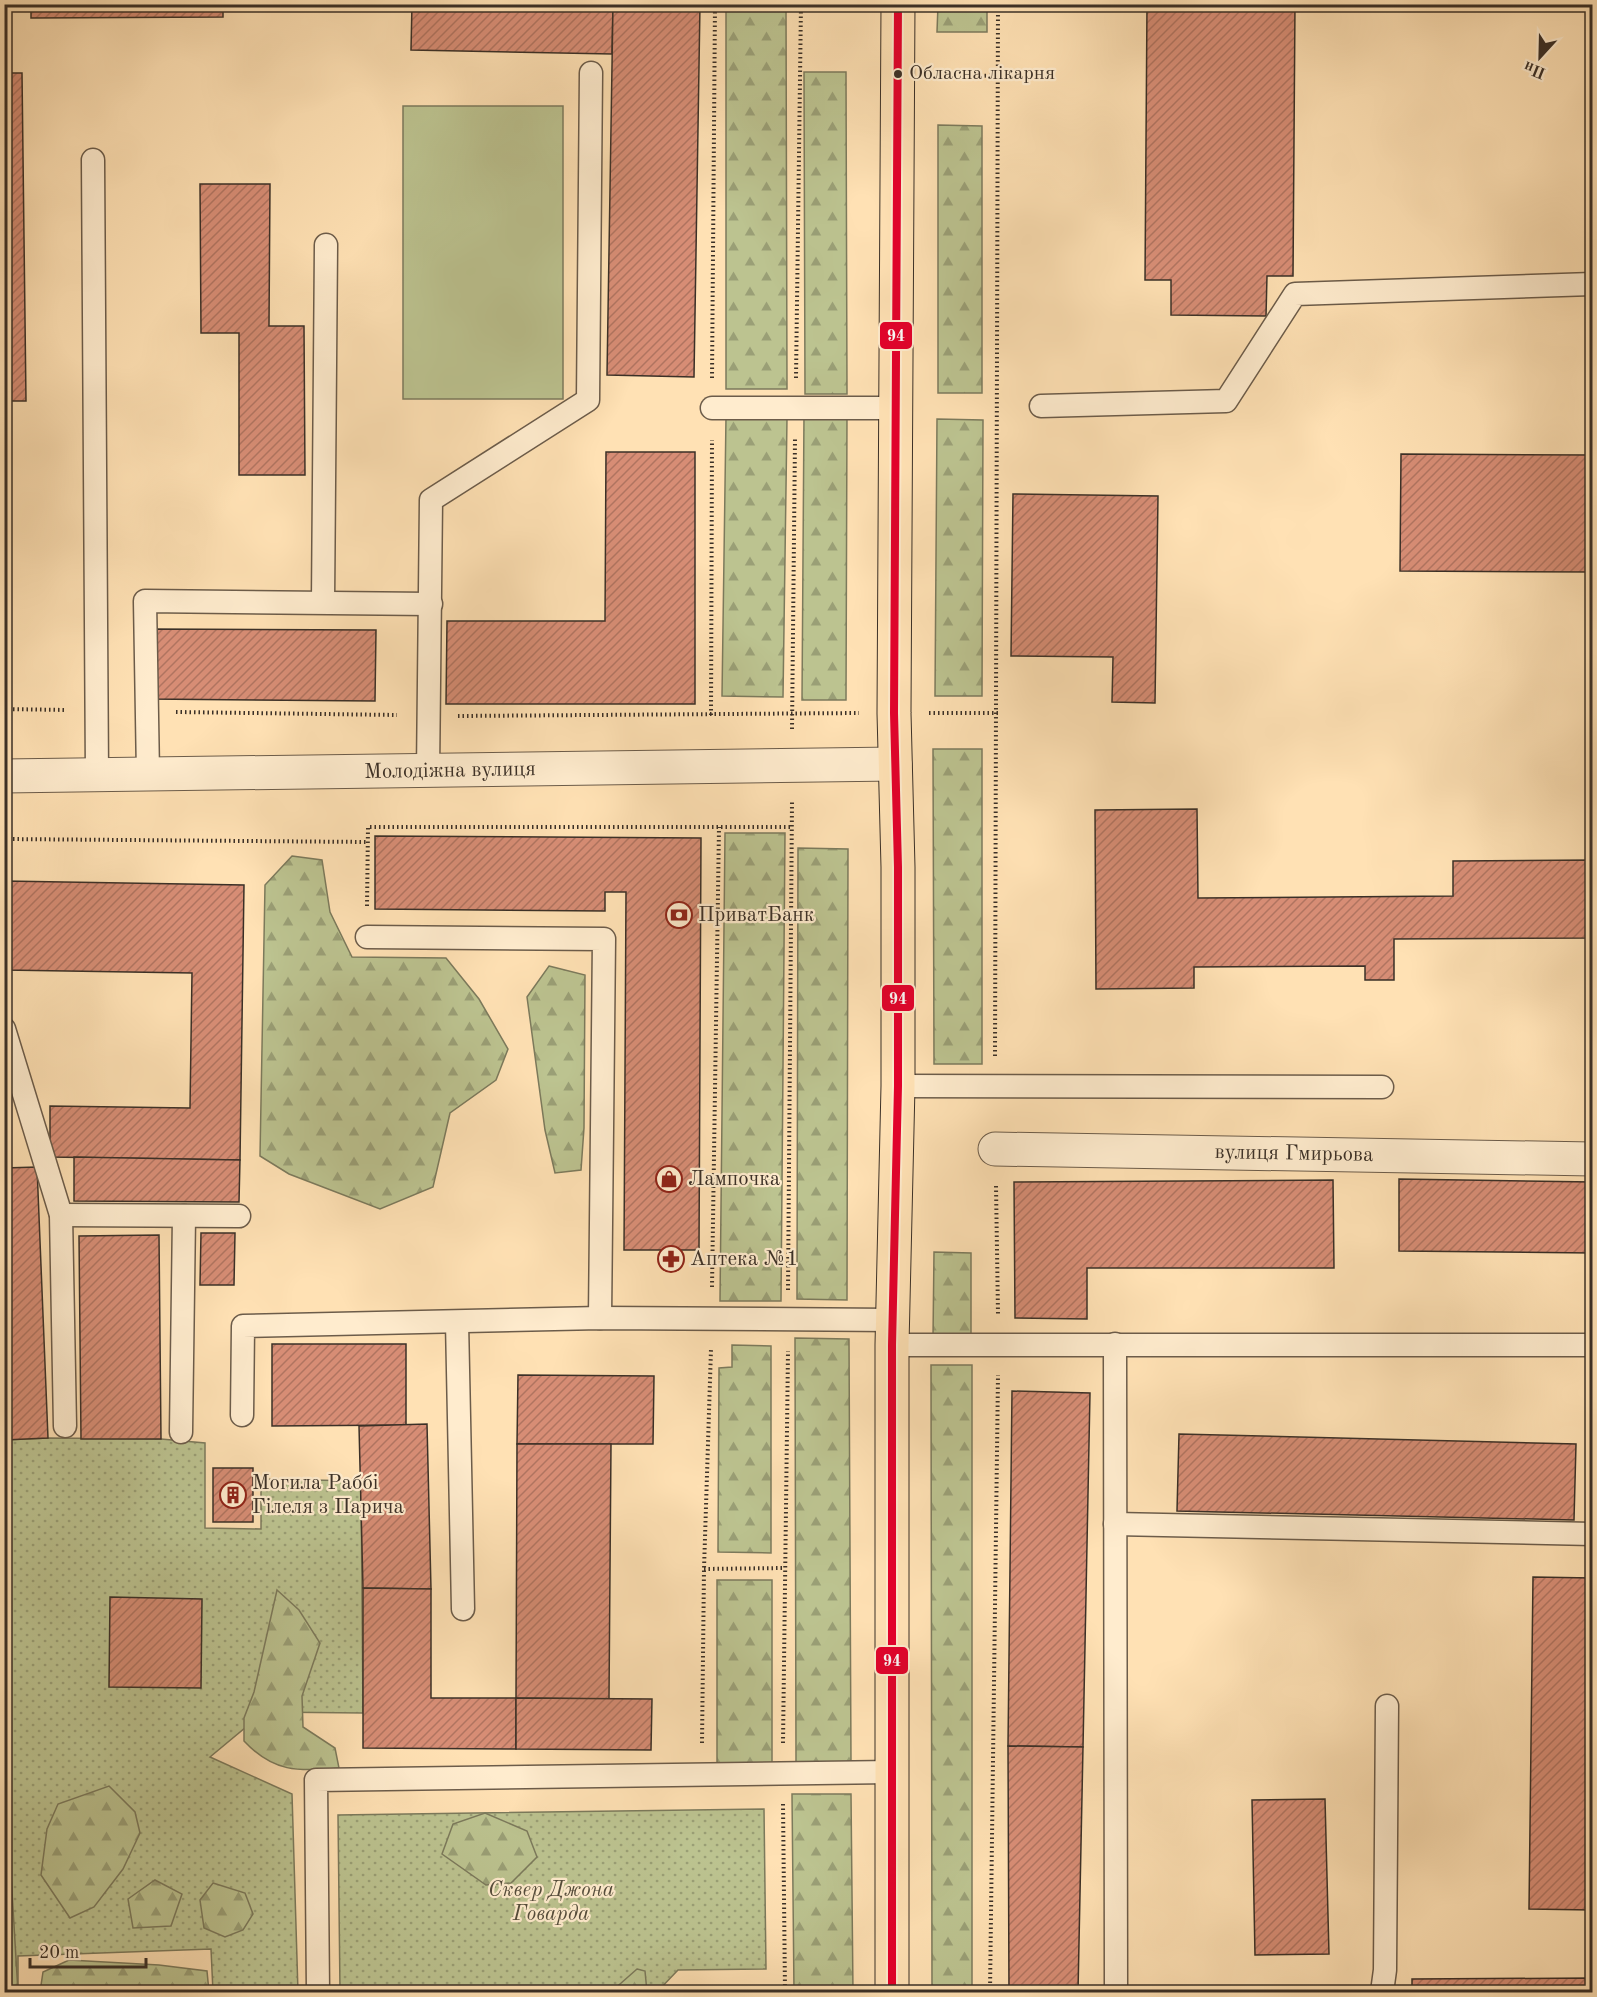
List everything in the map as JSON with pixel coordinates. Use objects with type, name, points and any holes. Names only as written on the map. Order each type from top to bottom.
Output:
[{"type":"main road","points":[[892,1992],[892,1332],[898,1086],[898,867],[895,764],[898,4]]},
{"type":"street","name":"Молодіжна вулиця","points":[[4,776],[895,764]]},
{"type":"street","name":"вулиця Гмирьова","points":[[995,1149],[1593,1159]]},
{"type":"lane","points":[[429,772],[431,500],[588,400],[591,73]]},
{"type":"lane","points":[[93,160],[97,776]]},
{"type":"lane","points":[[323,602],[326,245]]},
{"type":"lane","points":[[1041,406],[1226,401],[1295,294],[1593,284]]},
{"type":"lane","points":[[712,408],[896,408]]},
{"type":"lane","points":[[148,774],[145,601],[430,604]]},
{"type":"lane","points":[[367,937],[604,939],[600,1318]]},
{"type":"lane","points":[[4,1029],[61,1215],[65,1426]]},
{"type":"lane","points":[[898,1086],[1382,1087]]},
{"type":"lane","points":[[61,1215],[239,1216]]},
{"type":"lane","points":[[181,1432],[184,1216]]},
{"type":"lane","points":[[242,1414],[243,1326],[600,1318],[788,1321],[998,1343],[1593,1345]]},
{"type":"lane","points":[[457,1322],[463,1609]]},
{"type":"lane","points":[[1115,1344],[1116,1992]]},
{"type":"lane","points":[[1115,1524],[1593,1534]]},
{"type":"lane","points":[[1382,1992],[1387,1706]]},
{"type":"lane","points":[[318,1992],[316,1780],[891,1772]]},
{"type":"path","points":[[711,715],[715,4]]},
{"type":"path","points":[[994,1086],[998,4]]},
{"type":"path","points":[[962,75],[998,76]]},
{"type":"path","points":[[367,937],[368,826],[791,827],[783,1773],[785,1992]]},
{"type":"path","points":[[4,839],[368,843]]},
{"type":"path","points":[[990,1992],[998,1343],[995,1149]]},
{"type":"path","points":[[704,1569],[785,1568]]},
{"type":"green space","points":[[726,5],[786,5],[787,389],[726,389]]},
{"type":"green space","points":[[938,5],[987,5],[987,32],[937,32]]},
{"type":"green space","points":[[804,72],[846,72],[847,394],[805,394]]},
{"type":"green space","points":[[403,106],[563,106],[563,399],[403,399]]},
{"type":"green space","points":[[938,125],[982,126],[982,393],[938,393]]},
{"type":"green space","points":[[804,413],[847,413],[846,700],[802,700]]},
{"type":"green space","points":[[726,417],[787,418],[783,697],[722,696]]},
{"type":"green space","points":[[937,419],[983,420],[982,696],[935,696]]},
{"type":"green space","points":[[933,749],[982,749],[982,1064],[934,1064]]},
{"type":"green space","points":[[725,833],[785,833],[781,1301],[720,1301]]},
{"type":"green space","points":[[798,848],[848,849],[847,1300],[797,1299]]},
{"type":"green space","points":[[292,856],[322,860],[330,912],[352,957],[446,958],[479,999],[508,1049],[496,1080],[450,1113],[433,1187],[380,1209],[289,1174],[260,1156],[265,885]]},
{"type":"green space","points":[[549,966],[585,975],[584,1128],[581,1170],[555,1173],[545,1130],[527,997]]},
{"type":"green space","points":[[934,1252],[971,1253],[971,1338],[933,1338]]},
{"type":"green space","points":[[795,1338],[849,1339],[851,1762],[796,1762]]},
{"type":"green space","points":[[732,1345],[771,1346],[771,1553],[718,1552],[719,1368],[732,1367]]},
{"type":"green space","points":[[931,1365],[972,1365],[972,1992],[932,1992]]},
{"type":"green space","points":[[161,1439],[205,1443],[205,1528],[261,1529],[261,1479],[361,1481],[363,1713],[264,1712],[210,1757],[292,1794],[298,1992],[213,1992],[211,1949],[18,1956],[18,1992],[5,1992],[4,1440]]},
{"type":"green space","points":[[717,1580],[772,1580],[772,1763],[717,1763]]},
{"type":"green space","points":[[277,1590],[299,1610],[320,1643],[302,1696],[303,1727],[335,1748],[339,1768],[311,1770],[287,1768],[265,1759],[244,1741],[244,1718],[254,1692]]},
{"type":"green space","points":[[5,1775],[18,1992],[5,1992]]},
{"type":"green space","points":[[109,1786],[135,1812],[140,1833],[123,1869],[94,1907],[70,1918],[41,1875],[47,1829],[58,1804]]},
{"type":"green space","points":[[792,1794],[851,1794],[853,1992],[794,1992]]},
{"type":"green space","name":"Сквер Джона Говарда","points":[[764,1809],[766,1969],[678,1970],[657,1992],[340,1992],[338,1815]]},
{"type":"green space","points":[[485,1813],[527,1831],[537,1857],[511,1883],[486,1885],[442,1854],[453,1824]]},
{"type":"green space","points":[[155,1880],[182,1894],[171,1926],[133,1928],[128,1899]]},
{"type":"green space","points":[[213,1883],[245,1893],[253,1914],[243,1930],[225,1937],[204,1928],[200,1900]]},
{"type":"green space","points":[[69,1960],[159,1965],[207,1971],[209,1992],[40,1992],[43,1972]]},
{"type":"green space","points":[[637,1969],[645,1971],[647,1992],[611,1992]]},
{"type":"building","points":[[31,4],[223,4],[223,17],[31,18]]},
{"type":"building","points":[[412,4],[613,4],[612,54],[411,50]]},
{"type":"building","points":[[613,4],[700,4],[694,377],[607,375]]},
{"type":"building","points":[[1147,4],[1295,4],[1293,276],[1267,276],[1266,316],[1171,315],[1171,280],[1145,280]]},
{"type":"building","points":[[4,73],[22,73],[26,401],[4,401]]},
{"type":"building","points":[[200,184],[270,184],[269,326],[304,326],[305,475],[239,475],[239,333],[201,333]]},
{"type":"building","points":[[606,452],[695,452],[695,704],[446,704],[447,621],[605,621]]},
{"type":"building","points":[[1401,454],[1592,455],[1592,572],[1400,571]]},
{"type":"building","points":[[1013,494],[1158,496],[1155,703],[1112,702],[1113,657],[1011,656]]},
{"type":"building","points":[[149,629],[376,630],[375,701],[148,699]]},
{"type":"building","points":[[1197,809],[1198,898],[1453,896],[1453,861],[1592,860],[1592,938],[1394,939],[1394,980],[1365,980],[1365,966],[1194,967],[1194,988],[1096,989],[1095,810]]},
{"type":"building","points":[[375,836],[701,838],[699,1250],[624,1250],[626,892],[605,892],[605,911],[375,909]]},
{"type":"building","points":[[4,881],[244,885],[240,1160],[50,1157],[50,1106],[190,1108],[192,973],[4,970]]},
{"type":"building","points":[[74,1157],[240,1160],[239,1202],[74,1201]]},
{"type":"building","points":[[37,1167],[48,1438],[4,1440],[4,1168]]},
{"type":"building","points":[[1399,1179],[1592,1182],[1592,1253],[1399,1251]]},
{"type":"building","points":[[1333,1180],[1334,1268],[1087,1268],[1087,1319],[1015,1318],[1014,1182]]},
{"type":"building","points":[[201,1233],[235,1233],[234,1285],[200,1285]]},
{"type":"building","points":[[159,1235],[161,1439],[81,1439],[79,1236]]},
{"type":"building","points":[[272,1344],[406,1344],[406,1425],[272,1426]]},
{"type":"building","points":[[518,1375],[654,1376],[653,1444],[517,1444]]},
{"type":"building","points":[[1012,1391],[1090,1393],[1083,1747],[1008,1746]]},
{"type":"building","points":[[427,1424],[431,1589],[363,1588],[359,1426]]},
{"type":"building","points":[[1179,1434],[1576,1444],[1574,1520],[1177,1511]]},
{"type":"building","points":[[517,1444],[611,1444],[609,1699],[516,1698]]},
{"type":"building","name":"Могила Раббі Гілеля з Парича","points":[[213,1468],[253,1468],[253,1522],[213,1522]]},
{"type":"building","points":[[1533,1577],[1592,1578],[1592,1910],[1529,1909]]},
{"type":"building","points":[[363,1588],[431,1589],[431,1698],[516,1698],[516,1749],[363,1748]]},
{"type":"building","points":[[110,1597],[202,1599],[201,1688],[109,1687]]},
{"type":"building","points":[[516,1698],[652,1699],[651,1750],[516,1749]]},
{"type":"building","points":[[1008,1746],[1083,1747],[1078,1992],[1009,1992]]},
{"type":"building","points":[[1325,1799],[1329,1954],[1255,1955],[1252,1800]]},
{"type":"building","points":[[1592,1978],[1592,1992],[1412,1992],[1412,1979]]},
{"type":"transit line","name":"94","points":[[892,1992],[892,1345],[898,1086],[898,867],[894,713],[898,4]]},
{"type":"place","name":"Обласна лікарня","points":[[898,74]]},
{"type":"place","name":"ПриватБанк","points":[[679,915]]},
{"type":"place","name":"Лампочка","points":[[669,1179]]},
{"type":"place","name":"Аптека №1","points":[[671,1259]]},
{"type":"place","name":"Могила Раббі Гілеля з Парича","points":[[233,1495]]}]
